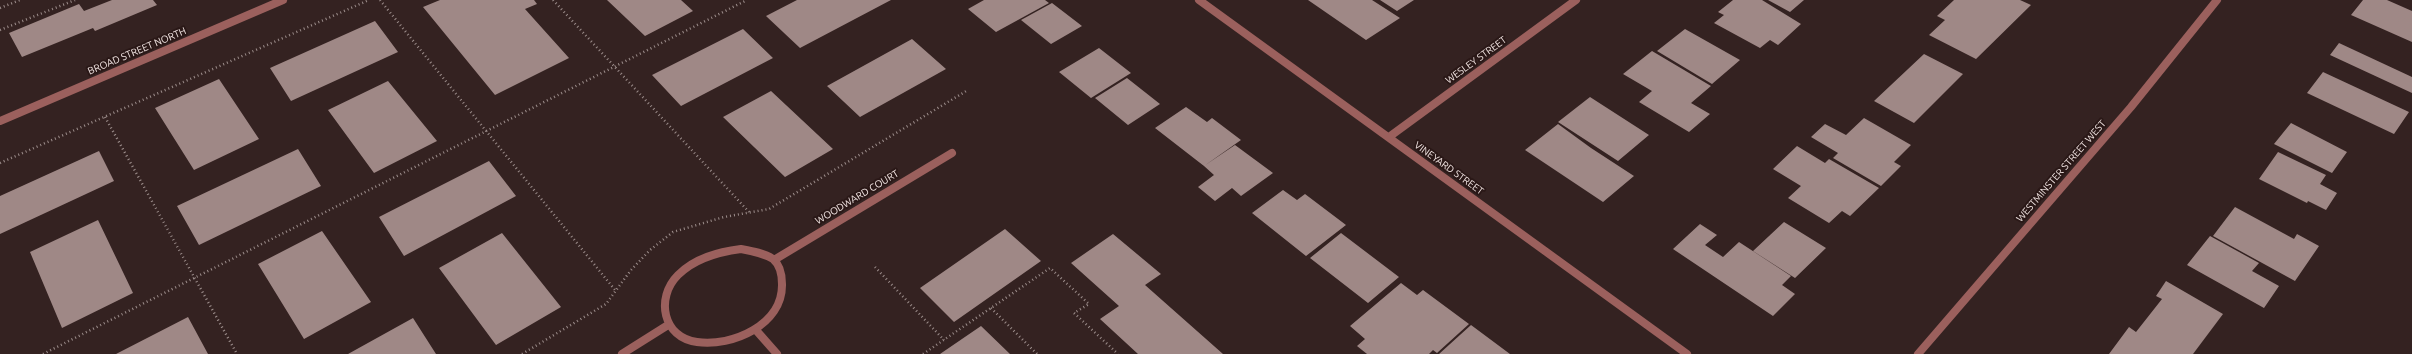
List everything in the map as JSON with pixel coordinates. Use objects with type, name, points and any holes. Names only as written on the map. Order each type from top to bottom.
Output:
[{"type":"street","name":"BROAD STREET NORTH","points":[[0,121],[283,0]]},
{"type":"street","name":"VINEYARD STREET","points":[[1199,0],[1687,354]]},
{"type":"street","name":"WESLEY STREET","points":[[1389,137],[1576,0]]},
{"type":"street","name":"WESTMINSTER STREET WEST","points":[[1918,354],[2131,107],[2217,0]]},
{"type":"street","name":"WOODWARD COURT","points":[[774,260],[952,153]]},
{"type":"street","points":[[741,249],[758,252],[774,260],[780,270],[784,286],[780,301],[770,316],[755,329],[736,338],[716,343],[690,340],[679,336],[668,325],[663,311],[665,296],[673,281],[686,267],[703,257],[721,251],[741,249]]},
{"type":"street","points":[[622,354],[668,325]]},
{"type":"street","points":[[755,329],[777,354]]},
{"type":"path","points":[[0,8],[20,0]]},
{"type":"path","points":[[0,30],[75,0]]},
{"type":"path","points":[[0,163],[369,0]]},
{"type":"path","points":[[380,0],[615,290]]},
{"type":"path","points":[[553,0],[750,213]]},
{"type":"path","points":[[43,354],[747,0]]},
{"type":"path","points":[[522,354],[606,304],[615,290],[650,250],[673,232],[724,217],[769,209],[968,90]]},
{"type":"path","points":[[105,117],[237,354]]},
{"type":"path","points":[[875,268],[944,340]]},
{"type":"path","points":[[923,354],[1050,268],[1089,304],[1074,313],[1118,354]]},
{"type":"path","points":[[991,308],[1037,354]]},
{"type":"building","points":[[112,0],[153,0],[157,5],[95,31],[93,28],[22,57],[9,33],[79,4],[84,11]]},
{"type":"building","points":[[440,0],[534,0],[537,4],[525,9],[569,58],[495,95],[423,7]]},
{"type":"building","points":[[607,0],[681,0],[693,11],[645,36]]},
{"type":"building","points":[[797,0],[891,0],[800,48],[766,16]]},
{"type":"building","points":[[984,0],[1045,0],[1049,3],[996,32],[968,9]]},
{"type":"building","points":[[1308,0],[1372,0],[1400,18],[1366,40]]},
{"type":"building","points":[[1380,0],[1414,0],[1397,11]]},
{"type":"building","points":[[1733,0],[1762,0],[1801,24],[1778,45],[1770,40],[1760,48],[1714,23],[1724,15],[1718,12]]},
{"type":"building","points":[[1768,0],[1804,0],[1790,12]]},
{"type":"building","points":[[1954,0],[2020,0],[2031,5],[1976,59],[1929,35],[1945,20],[1937,16]]},
{"type":"building","points":[[2363,0],[2387,0],[2412,11],[2412,42],[2351,15]]},
{"type":"building","points":[[1052,3],[1082,26],[1051,44],[1021,20]]},
{"type":"building","points":[[375,21],[398,52],[291,101],[270,68]]},
{"type":"building","points":[[743,29],[773,58],[681,106],[652,75]]},
{"type":"building","points":[[1685,29],[1740,60],[1712,84],[1657,51]]},
{"type":"building","points":[[912,39],[946,69],[860,117],[827,86]]},
{"type":"building","points":[[2339,43],[2412,77],[2412,93],[2330,55]]},
{"type":"building","points":[[1099,48],[1131,73],[1091,98],[1059,72]]},
{"type":"building","points":[[1652,51],[1711,86],[1691,103],[1710,114],[1689,132],[1639,102],[1652,91],[1623,74]]},
{"type":"building","points":[[1924,54],[1963,74],[1914,123],[1874,101]]},
{"type":"building","points":[[2323,72],[2409,112],[2394,134],[2307,93]]},
{"type":"building","points":[[1127,78],[1160,104],[1128,125],[1095,98]]},
{"type":"building","points":[[219,79],[259,139],[194,170],[155,108]]},
{"type":"building","points":[[388,81],[437,141],[374,173],[328,110]]},
{"type":"building","points":[[771,91],[833,149],[785,177],[723,117]]},
{"type":"building","points":[[1590,97],[1649,135],[1618,161],[1558,122]]},
{"type":"building","points":[[1186,107],[1207,122],[1212,118],[1241,140],[1204,166],[1155,128]]},
{"type":"building","points":[[1864,118],[1911,145],[1894,162],[1901,166],[1881,186],[1833,158],[1838,153],[1811,137],[1825,124],[1846,135]]},
{"type":"building","points":[[2291,123],[2347,152],[2332,173],[2274,144]]},
{"type":"building","points":[[1558,124],[1634,176],[1603,202],[1525,150]]},
{"type":"building","points":[[1235,145],[1273,173],[1241,196],[1232,188],[1215,201],[1198,187],[1214,175],[1204,166]]},
{"type":"building","points":[[1797,146],[1825,163],[1829,159],[1879,188],[1850,216],[1842,211],[1829,223],[1788,198],[1801,186],[1773,169]]},
{"type":"building","points":[[298,149],[321,186],[199,245],[177,206]]},
{"type":"building","points":[[99,151],[114,181],[0,234],[0,196]]},
{"type":"building","points":[[2278,152],[2326,175],[2320,184],[2337,193],[2326,210],[2308,201],[2307,203],[2259,179]]},
{"type":"building","points":[[489,161],[516,196],[404,256],[379,217]]},
{"type":"building","points":[[1283,190],[1297,200],[1305,194],[1346,225],[1306,256],[1252,213]]},
{"type":"building","points":[[2235,207],[2294,239],[2297,234],[2319,246],[2295,281],[2213,236]]},
{"type":"building","points":[[98,220],[133,293],[62,328],[30,252]]},
{"type":"building","points":[[1784,222],[1826,248],[1795,278],[1753,251]]},
{"type":"building","points":[[1700,224],[1717,235],[1705,245],[1723,257],[1739,242],[1791,276],[1782,285],[1795,294],[1773,316],[1673,249]]},
{"type":"building","points":[[1005,229],[1041,261],[954,322],[920,288]]},
{"type":"building","points":[[322,231],[371,302],[304,339],[258,264]]},
{"type":"building","points":[[502,233],[561,307],[496,345],[439,268]]},
{"type":"building","points":[[1341,233],[1399,277],[1368,303],[1310,258]]},
{"type":"building","points":[[1113,234],[1161,274],[1145,285],[1223,354],[1138,354],[1100,319],[1119,306],[1071,263]]},
{"type":"building","points":[[2210,236],[2259,263],[2252,271],[2279,286],[2264,308],[2187,265]]},
{"type":"building","points":[[2166,281],[2223,314],[2193,354],[2109,354],[2129,327],[2136,332],[2162,299],[2156,296]]},
{"type":"building","points":[[1401,283],[1417,295],[1423,290],[1469,324],[1437,353],[1433,350],[1429,354],[1367,354],[1357,346],[1365,339],[1350,326]]},
{"type":"building","points":[[188,317],[208,354],[116,354]]},
{"type":"building","points":[[413,318],[436,354],[348,354]]},
{"type":"building","points":[[1471,325],[1510,354],[1439,354]]},
{"type":"building","points":[[981,326],[1010,354],[940,354]]}]
